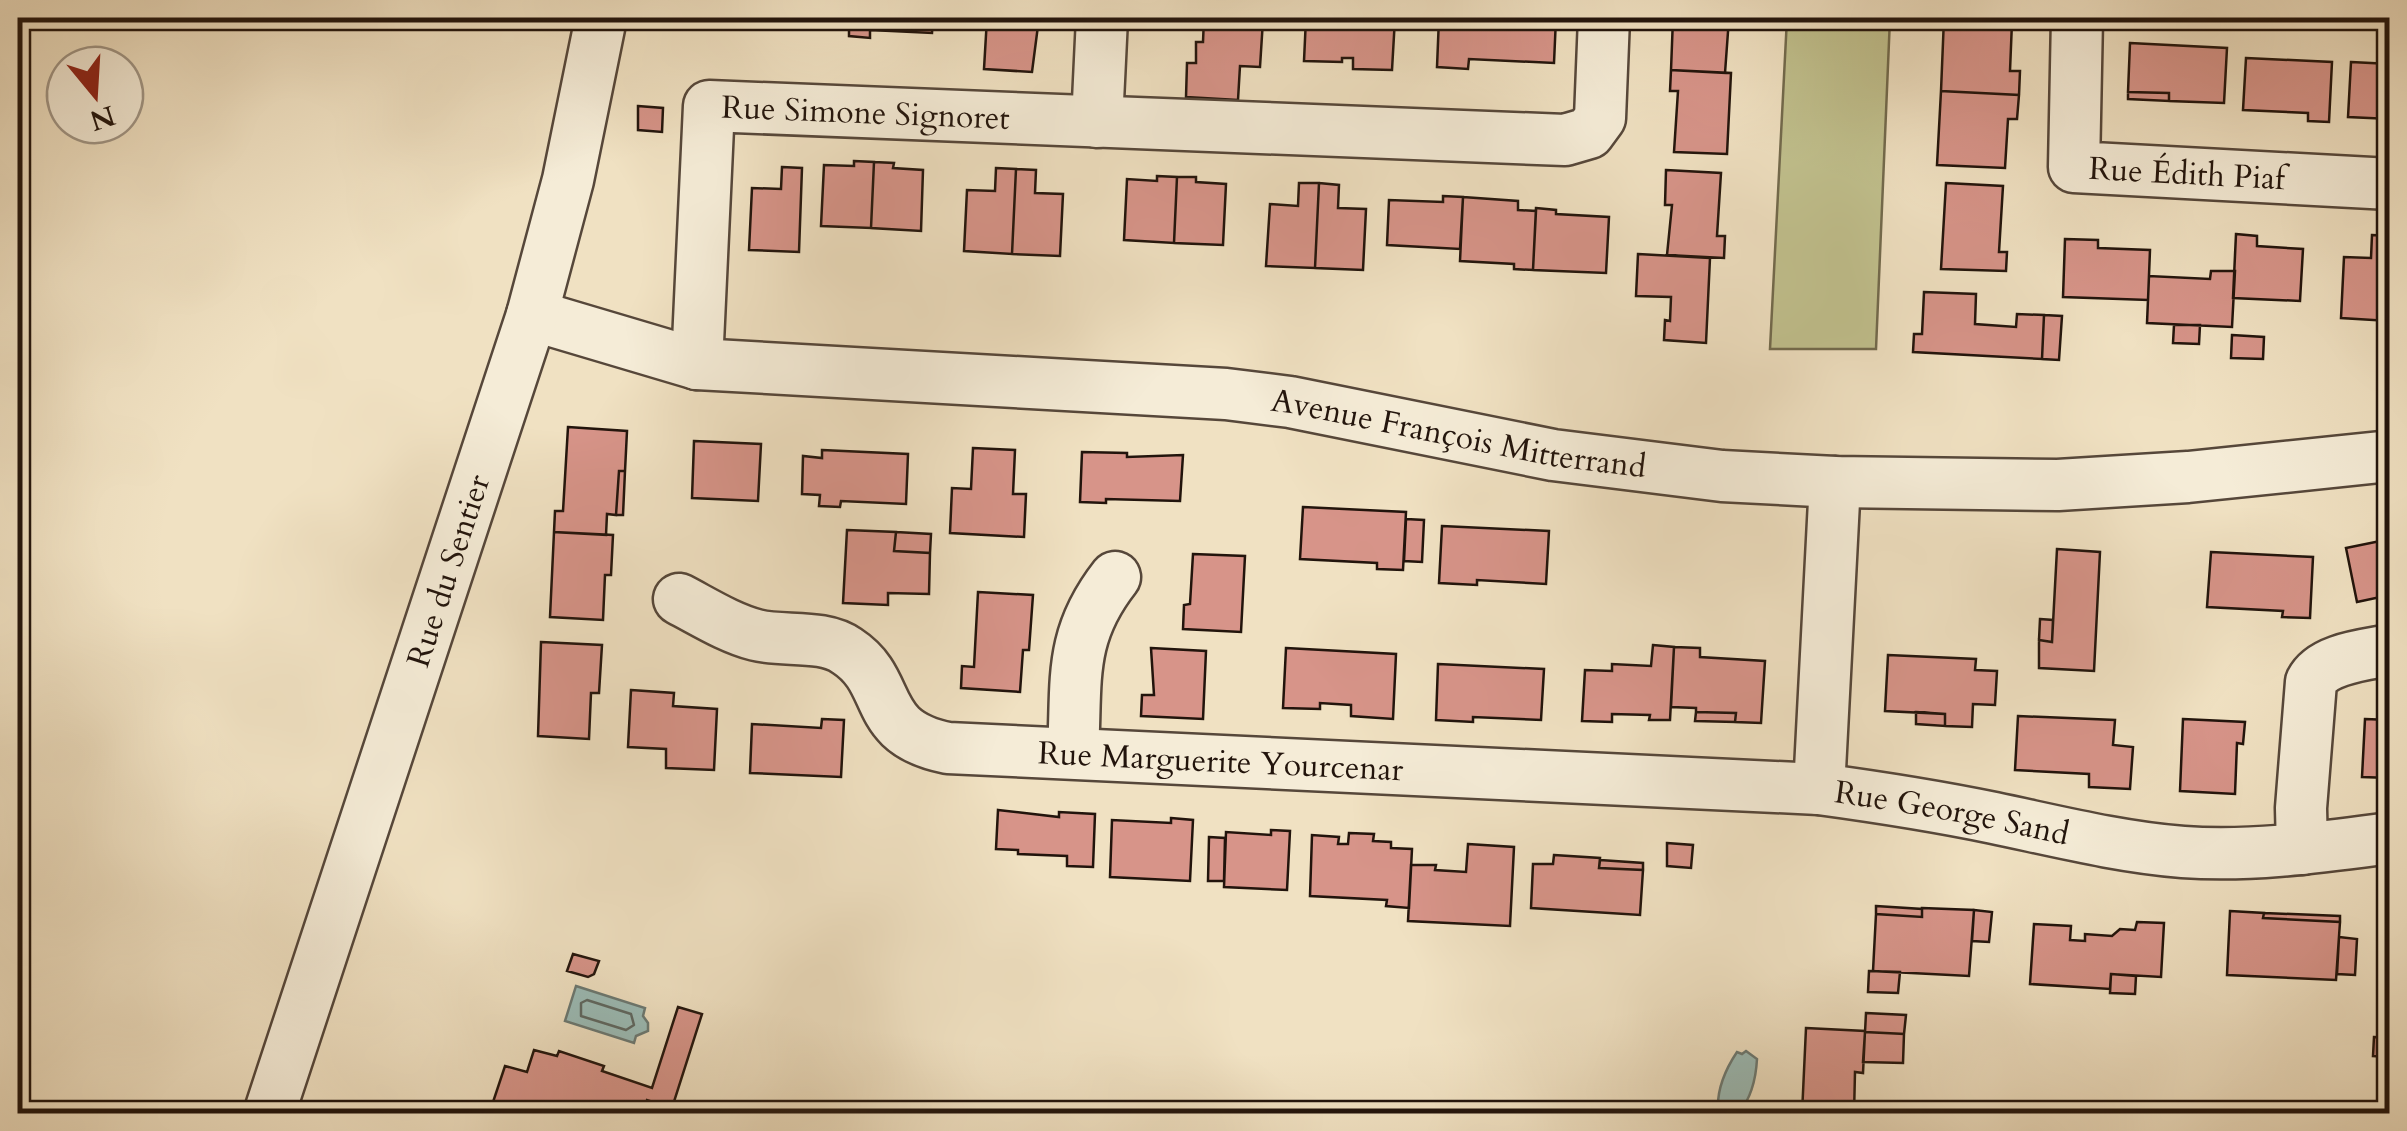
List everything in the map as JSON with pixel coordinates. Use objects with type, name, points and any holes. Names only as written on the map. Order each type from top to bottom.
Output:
[{"type":"street","name":"Rue du Sentier","points":[[268,1114],[532,315],[568,180],[601,18]]},
{"type":"street","points":[[1097,122],[1102,18]]},
{"type":"street","name":"Rue Simone Signoret","points":[[697,364],[710,106],[1565,140],[1589,134],[1600,118],[1604,18]]},
{"type":"street","name":"Rue Édith Piaf","points":[[2077,18],[2074,167],[2390,184]]},
{"type":"street","name":"Avenue François Mitterrand","points":[[532,315],[697,364],[1226,394],[1290,402],[1553,455],[1722,476],[1836,482],[2058,484],[2390,456]]},
{"type":"street","name":"Rue George Sand","points":[[1836,482],[1819,789],[1896,799],[2142,847],[2239,854],[2390,838]]},
{"type":"street","points":[[1073,752],[1078,646],[1088,617],[1115,577]]},
{"type":"street","name":"Rue Marguerite Yourcenar","points":[[680,599],[724,624],[753,634],[830,644],[848,651],[864,668],[905,734],[924,744],[1819,789]]},
{"type":"street","points":[[2302,849],[2301,808],[2314,674],[2339,662],[2390,650]]},
{"type":"green space","points":[[1787,18],[1890,18],[1876,349],[1770,349]]},
{"type":"water","points":[[576,986],[645,1008],[643,1016],[648,1031],[636,1036],[634,1043],[565,1021]]},
{"type":"water","points":[[1746,1051],[1757,1059],[1747,1101],[1739,1113],[1718,1109],[1725,1072],[1737,1052]]},
{"type":"building","points":[[742,18],[789,18],[789,28],[742,26]]},
{"type":"building","points":[[849,18],[933,18],[932,33],[870,30],[870,38],[849,36]]},
{"type":"building","points":[[987,18],[1039,18],[1032,72],[984,69]]},
{"type":"building","points":[[1204,18],[1263,20],[1260,67],[1240,66],[1238,100],[1186,97],[1187,63],[1196,63],[1196,42],[1203,42]]},
{"type":"building","points":[[1306,18],[1395,18],[1392,70],[1353,69],[1353,58],[1342,58],[1342,62],[1304,61]]},
{"type":"building","points":[[1439,18],[1556,18],[1554,63],[1469,59],[1468,69],[1437,67]]},
{"type":"building","points":[[1673,18],[1729,18],[1725,73],[1671,70]]},
{"type":"building","points":[[1944,18],[2012,22],[2010,71],[2020,71],[2019,95],[1941,91]]},
{"type":"building","points":[[2130,43],[2227,48],[2224,103],[2169,101],[2169,93],[2128,92]]},
{"type":"building","points":[[2246,58],[2332,62],[2329,122],[2308,121],[2308,113],[2243,110]]},
{"type":"building","points":[[2351,62],[2390,64],[2390,119],[2348,117]]},
{"type":"building","points":[[1671,70],[1731,73],[1727,154],[1674,152],[1678,91],[1670,91]]},
{"type":"building","points":[[1941,91],[2019,95],[2017,119],[2008,119],[2005,168],[1937,165]]},
{"type":"building","points":[[2128,92],[2169,93],[2169,101],[2128,99]]},
{"type":"building","points":[[638,106],[663,108],[662,132],[638,130]]},
{"type":"building","points":[[854,161],[874,162],[871,228],[821,226],[824,165],[854,166]]},
{"type":"building","points":[[874,162],[923,170],[921,231],[871,228]]},
{"type":"building","points":[[782,167],[802,168],[799,252],[749,250],[752,188],[781,189]]},
{"type":"building","points":[[996,168],[1016,169],[1012,254],[964,251],[967,190],[995,191]]},
{"type":"building","points":[[1016,169],[1036,170],[1035,193],[1063,194],[1060,256],[1012,254]]},
{"type":"building","points":[[1666,170],[1721,173],[1717,236],[1725,236],[1724,258],[1667,255],[1672,205],[1665,205]]},
{"type":"building","points":[[1157,176],[1177,177],[1174,243],[1124,240],[1127,179],[1157,181]]},
{"type":"building","points":[[1177,177],[1226,184],[1223,245],[1174,243]]},
{"type":"building","points":[[1299,183],[1319,183],[1315,268],[1266,266],[1270,204],[1298,206]]},
{"type":"building","points":[[1319,183],[1339,185],[1338,208],[1366,209],[1363,270],[1315,268]]},
{"type":"building","points":[[1946,183],[2003,186],[1999,252],[2007,252],[2006,271],[1941,269]]},
{"type":"building","points":[[1443,196],[1463,197],[1460,249],[1387,245],[1389,200],[1443,202]]},
{"type":"building","points":[[1463,197],[1518,201],[1518,210],[1536,211],[1533,270],[1514,269],[1514,264],[1460,261]]},
{"type":"building","points":[[1536,208],[1556,210],[1556,214],[1609,217],[1606,273],[1533,270]]},
{"type":"building","points":[[2236,234],[2257,236],[2257,246],[2303,249],[2300,301],[2233,298]]},
{"type":"building","points":[[2372,235],[2390,236],[2389,321],[2341,318],[2344,257],[2371,258]]},
{"type":"building","points":[[2065,239],[2098,240],[2098,248],[2150,250],[2148,300],[2063,297]]},
{"type":"building","points":[[1638,254],[1710,258],[1706,343],[1664,340],[1671,297],[1636,296]]},
{"type":"building","points":[[2211,271],[2235,271],[2232,327],[2147,323],[2149,276],[2210,279]]},
{"type":"building","points":[[1924,292],[1976,294],[1975,324],[2016,327],[2017,314],[2044,315],[2042,359],[1913,352],[1914,334],[1922,334]]},
{"type":"building","points":[[2044,315],[2062,316],[2059,360],[2042,359]]},
{"type":"building","points":[[2174,325],[2200,325],[2199,344],[2173,343]]},
{"type":"building","points":[[2232,335],[2264,337],[2263,359],[2231,358]]},
{"type":"building","points":[[568,427],[627,431],[625,471],[619,471],[616,515],[607,514],[606,535],[554,532],[555,511],[563,511]]},
{"type":"building","points":[[694,441],[761,444],[758,501],[692,498]]},
{"type":"building","points":[[973,448],[1015,450],[1013,494],[1026,494],[1024,537],[950,533],[952,488],[971,489]]},
{"type":"building","points":[[822,450],[908,454],[906,504],[841,501],[840,507],[819,506],[820,495],[802,494],[803,456],[822,458]]},
{"type":"building","points":[[1082,452],[1127,453],[1127,457],[1183,455],[1180,501],[1080,502]]},
{"type":"building","points":[[619,471],[625,471],[623,515],[616,515]]},
{"type":"building","points":[[1303,507],[1406,512],[1403,570],[1377,569],[1377,563],[1300,559]]},
{"type":"building","points":[[1406,519],[1424,520],[1422,562],[1404,561]]},
{"type":"building","points":[[1442,526],[1549,531],[1546,584],[1477,580],[1477,585],[1439,583]]},
{"type":"building","points":[[847,530],[896,532],[894,551],[930,553],[929,594],[888,593],[888,605],[843,603]]},
{"type":"building","points":[[554,532],[613,535],[611,575],[605,575],[603,620],[550,617]]},
{"type":"building","points":[[896,532],[931,534],[930,553],[894,551]]},
{"type":"building","points":[[2390,539],[2390,595],[2357,602],[2346,548]]},
{"type":"building","points":[[2057,549],[2100,552],[2094,671],[2039,668],[2039,640],[2052,642]]},
{"type":"building","points":[[2211,552],[2313,557],[2310,618],[2282,617],[2283,611],[2207,607]]},
{"type":"building","points":[[1193,554],[1245,556],[1241,632],[1183,629],[1184,605],[1190,604]]},
{"type":"building","points":[[978,592],[1033,595],[1029,650],[1023,650],[1020,692],[961,688],[962,666],[974,667]]},
{"type":"building","points":[[2040,619],[2053,620],[2052,642],[2039,640]]},
{"type":"building","points":[[541,642],[602,645],[599,693],[591,693],[589,739],[538,736]]},
{"type":"building","points":[[1653,645],[1674,647],[1670,720],[1612,714],[1612,722],[1582,721],[1585,670],[1612,671],[1612,664],[1651,666]]},
{"type":"building","points":[[1674,647],[1700,648],[1700,657],[1765,661],[1761,723],[1735,722],[1736,713],[1671,707]]},
{"type":"building","points":[[1151,648],[1206,651],[1203,719],[1141,716],[1142,695],[1154,695]]},
{"type":"building","points":[[1286,648],[1396,654],[1393,719],[1351,716],[1351,705],[1320,703],[1320,709],[1283,708]]},
{"type":"building","points":[[1888,655],[1976,659],[1975,670],[1997,671],[1995,705],[1973,704],[1972,727],[1945,726],[1945,714],[1885,711]]},
{"type":"building","points":[[1438,664],[1544,669],[1541,720],[1436,720]]},
{"type":"building","points":[[631,690],[674,693],[673,706],[717,709],[714,770],[666,768],[666,749],[628,747]]},
{"type":"building","points":[[1696,712],[1736,713],[1735,722],[1695,721]]},
{"type":"building","points":[[1916,712],[1945,714],[1945,726],[1916,724]]},
{"type":"building","points":[[2018,716],[2115,720],[2113,745],[2133,747],[2130,789],[2089,787],[2089,774],[2015,770]]},
{"type":"building","points":[[822,719],[844,720],[841,777],[750,773],[752,724],[821,728]]},
{"type":"building","points":[[2183,719],[2245,722],[2243,744],[2237,743],[2235,794],[2180,791]]},
{"type":"building","points":[[2365,719],[2390,720],[2390,778],[2362,777]]},
{"type":"building","points":[[998,810],[1059,817],[1059,812],[1095,814],[1093,867],[1067,866],[1067,856],[996,849]]},
{"type":"building","points":[[1171,818],[1193,820],[1190,881],[1110,877],[1112,820],[1171,823]]},
{"type":"building","points":[[1271,830],[1290,831],[1287,890],[1224,887],[1226,832],[1271,835]]},
{"type":"building","points":[[1349,833],[1374,834],[1373,841],[1391,842],[1391,848],[1412,849],[1409,908],[1386,906],[1387,900],[1310,896],[1312,835],[1339,837],[1338,844],[1348,844]]},
{"type":"building","points":[[1209,837],[1225,838],[1224,881],[1208,881]]},
{"type":"building","points":[[1667,843],[1693,845],[1691,868],[1667,866]]},
{"type":"building","points":[[1468,844],[1514,847],[1510,926],[1408,921],[1411,865],[1436,865],[1435,870],[1466,872]]},
{"type":"building","points":[[1554,855],[1600,858],[1599,868],[1643,870],[1640,915],[1531,908],[1533,864],[1553,864]]},
{"type":"building","points":[[1600,860],[1643,863],[1643,870],[1599,868]]},
{"type":"building","points":[[1876,906],[1922,909],[1922,917],[1876,914]]},
{"type":"building","points":[[1922,908],[1974,910],[1969,976],[1873,971],[1876,914],[1922,917]]},
{"type":"building","points":[[1974,910],[1992,912],[1989,942],[1972,941]]},
{"type":"building","points":[[2230,911],[2264,913],[2263,918],[2340,922],[2336,980],[2227,975]]},
{"type":"building","points":[[2264,913],[2340,916],[2340,922],[2263,918]]},
{"type":"building","points":[[2137,922],[2164,923],[2161,977],[2111,974],[2110,989],[2030,984],[2034,924],[2071,926],[2070,940],[2085,941],[2085,934],[2112,936],[2120,929],[2135,930]]},
{"type":"building","points":[[2339,937],[2357,939],[2355,975],[2337,974]]},
{"type":"building","points":[[573,954],[599,961],[594,974],[588,977],[567,971]]},
{"type":"building","points":[[1869,971],[1900,972],[1898,993],[1868,992]]},
{"type":"building","points":[[2111,974],[2136,976],[2135,994],[2110,993]]},
{"type":"building","points":[[678,1007],[702,1014],[672,1108],[647,1100],[643,1114],[489,1114],[505,1066],[527,1072],[534,1050],[557,1056],[559,1051],[652,1088]]},
{"type":"building","points":[[1866,1013],[1906,1015],[1904,1034],[1865,1032]]},
{"type":"building","points":[[1806,1028],[1865,1031],[1863,1073],[1855,1072],[1854,1114],[1802,1114]]},
{"type":"building","points":[[1865,1032],[1904,1034],[1903,1063],[1863,1062]]},
{"type":"building","points":[[2374,1037],[2389,1038],[2388,1057],[2373,1056]]}]
